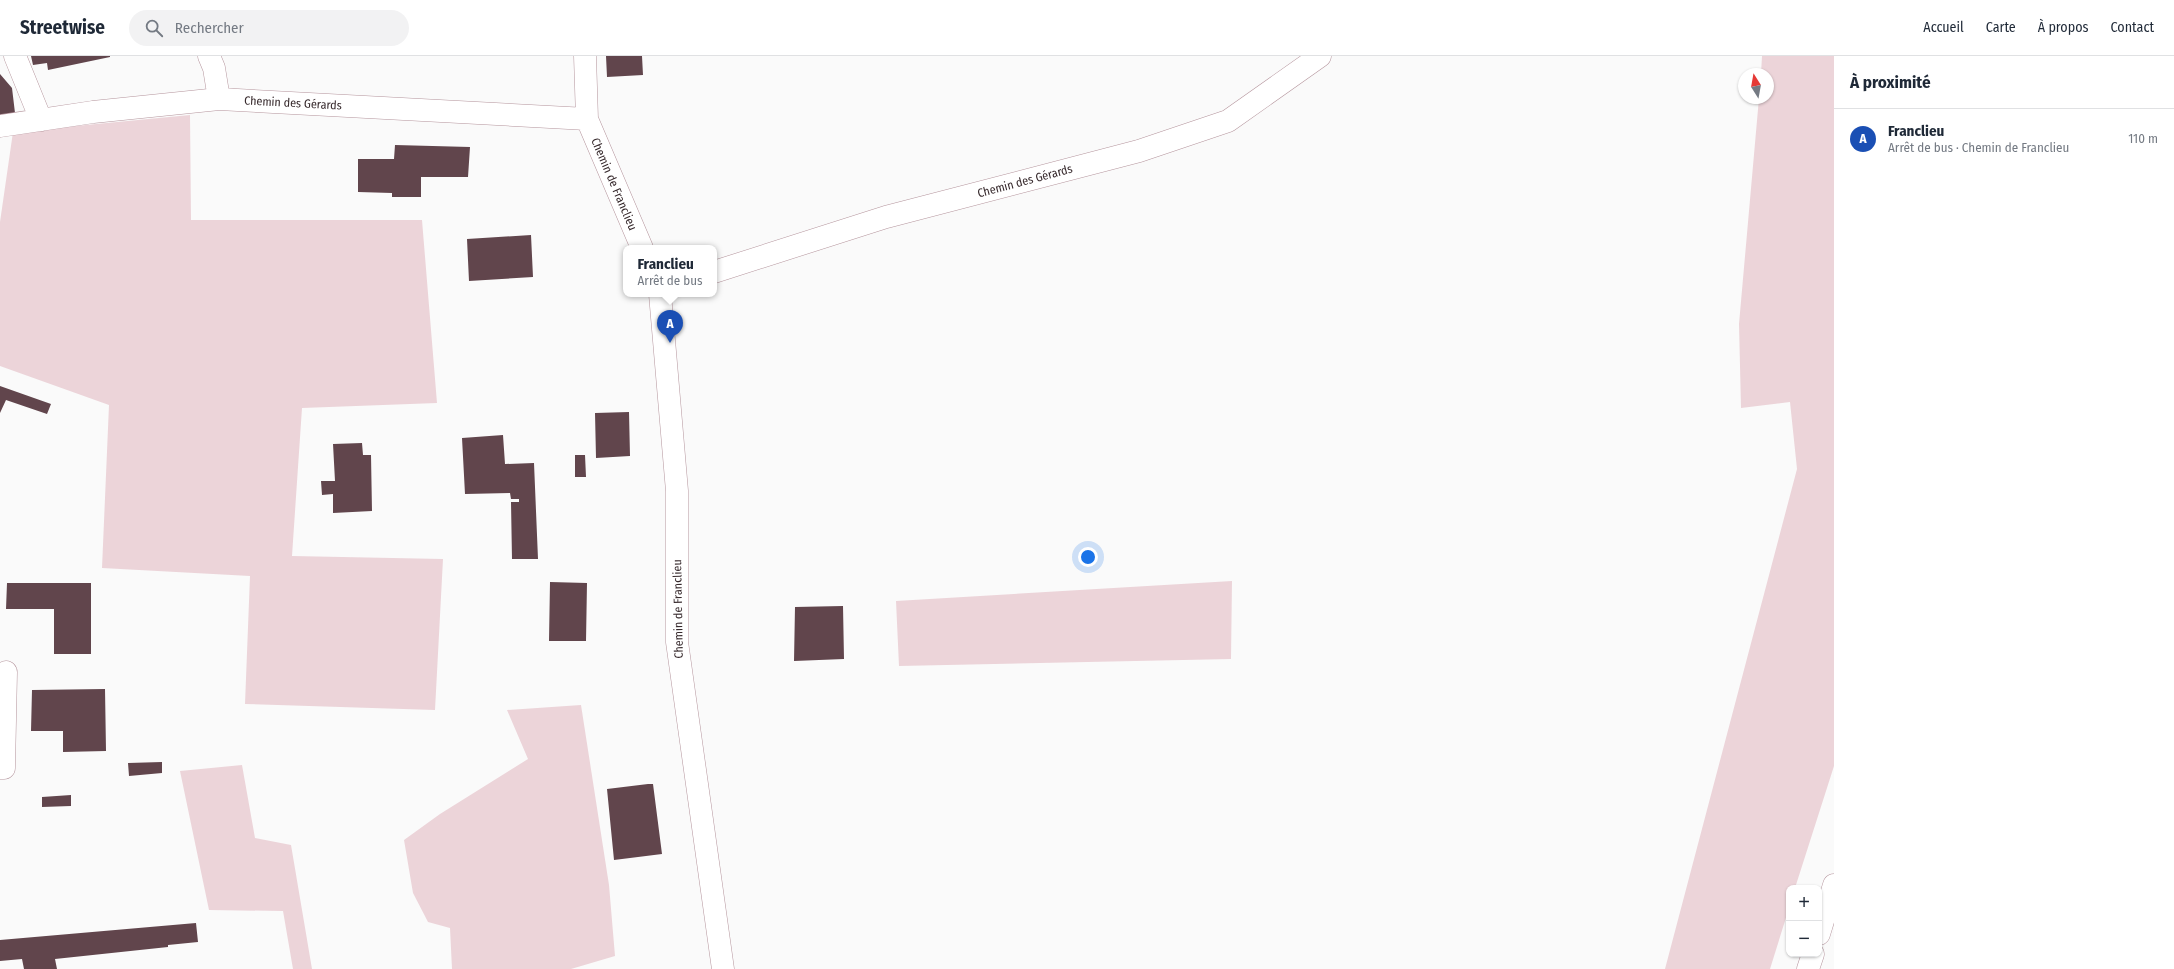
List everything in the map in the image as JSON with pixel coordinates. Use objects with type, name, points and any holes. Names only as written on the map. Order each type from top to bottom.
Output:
[{"type":"main road","points":[[15,56],[41,120]]},
{"type":"main road","points":[[209,56],[214,68],[219,99]]},
{"type":"main road","points":[[585,56],[587,119]]},
{"type":"main road","name":"Chemin des Gérards","points":[[717,271],[886,217],[1139,151],[1228,121],[1320,56]]},
{"type":"main road","name":"Chemin des Gérards","points":[[0,126],[93,112],[219,99],[587,119]]},
{"type":"main road","name":"Chemin de Franclieu","points":[[587,119],[641,245]]},
{"type":"main road","name":"Chemin de Franclieu","points":[[660,297],[677,491],[677,642],[723,969]]},
{"type":"main road","points":[[0,768],[4,768],[6,672]]},
{"type":"main road","points":[[1822,924],[1834,885]]},
{"type":"main road","points":[[1808,969],[1812,957]]},
{"type":"shaded area","points":[[1762,56],[1834,56],[1834,766],[1796,885],[1786,885],[1786,918],[1770,969],[1665,969],[1797,469],[1790,402],[1741,408],[1739,324],[1758,104],[1774,104],[1774,68],[1761,68]]},
{"type":"shaded area","points":[[190,115],[191,220],[422,220],[437,403],[302,408],[292,556],[443,559],[435,710],[245,704],[250,576],[102,568],[109,405],[0,366],[0,222],[13,132]]},
{"type":"shaded area","points":[[1232,581],[1231,659],[899,666],[896,601]]},
{"type":"shaded area","points":[[581,705],[609,885],[615,956],[571,969],[452,969],[450,928],[428,922],[413,893],[404,840],[440,814],[528,759],[507,710]]},
{"type":"shaded area","points":[[242,765],[255,838],[291,845],[312,969],[293,969],[283,911],[209,910],[180,771]]},
{"type":"building","points":[[31,56],[110,57],[48,70],[47,63],[33,65]]},
{"type":"building","points":[[606,56],[642,56],[643,75],[607,77]]},
{"type":"building","points":[[0,74],[12,88],[15,113],[0,116]]},
{"type":"building","points":[[395,145],[470,147],[468,177],[421,177],[421,197],[392,197],[392,193],[358,192],[358,159],[394,159]]},
{"type":"building","points":[[531,235],[533,277],[469,281],[467,239]]},
{"type":"building","points":[[0,386],[51,404],[47,414],[6,400],[0,413]]},
{"type":"building","points":[[629,412],[630,456],[596,458],[595,413]]},
{"type":"building","points":[[503,435],[505,464],[534,463],[538,559],[512,559],[511,502],[519,502],[519,499],[511,499],[510,493],[465,494],[462,438]]},
{"type":"building","points":[[362,443],[363,455],[371,455],[372,511],[333,513],[333,494],[322,495],[321,481],[335,481],[333,444]]},
{"type":"building","points":[[575,455],[585,455],[586,477],[575,477]]},
{"type":"building","points":[[550,582],[587,583],[586,641],[549,641]]},
{"type":"building","points":[[7,583],[91,583],[91,654],[54,654],[54,609],[6,609]]},
{"type":"building","points":[[843,606],[844,659],[794,661],[795,607]]},
{"type":"building","points":[[105,689],[106,751],[63,752],[63,731],[31,731],[32,690]]},
{"type":"building","points":[[162,762],[162,773],[129,776],[128,763]]},
{"type":"building","points":[[653,784],[662,854],[614,860],[607,789]]},
{"type":"building","points":[[71,795],[71,806],[42,807],[42,797]]},
{"type":"building","points":[[196,923],[198,942],[168,945],[168,947],[55,959],[57,969],[24,969],[22,959],[0,961],[0,940]]},
{"type":"place","name":"Franclieu","points":[[670,343]]}]
